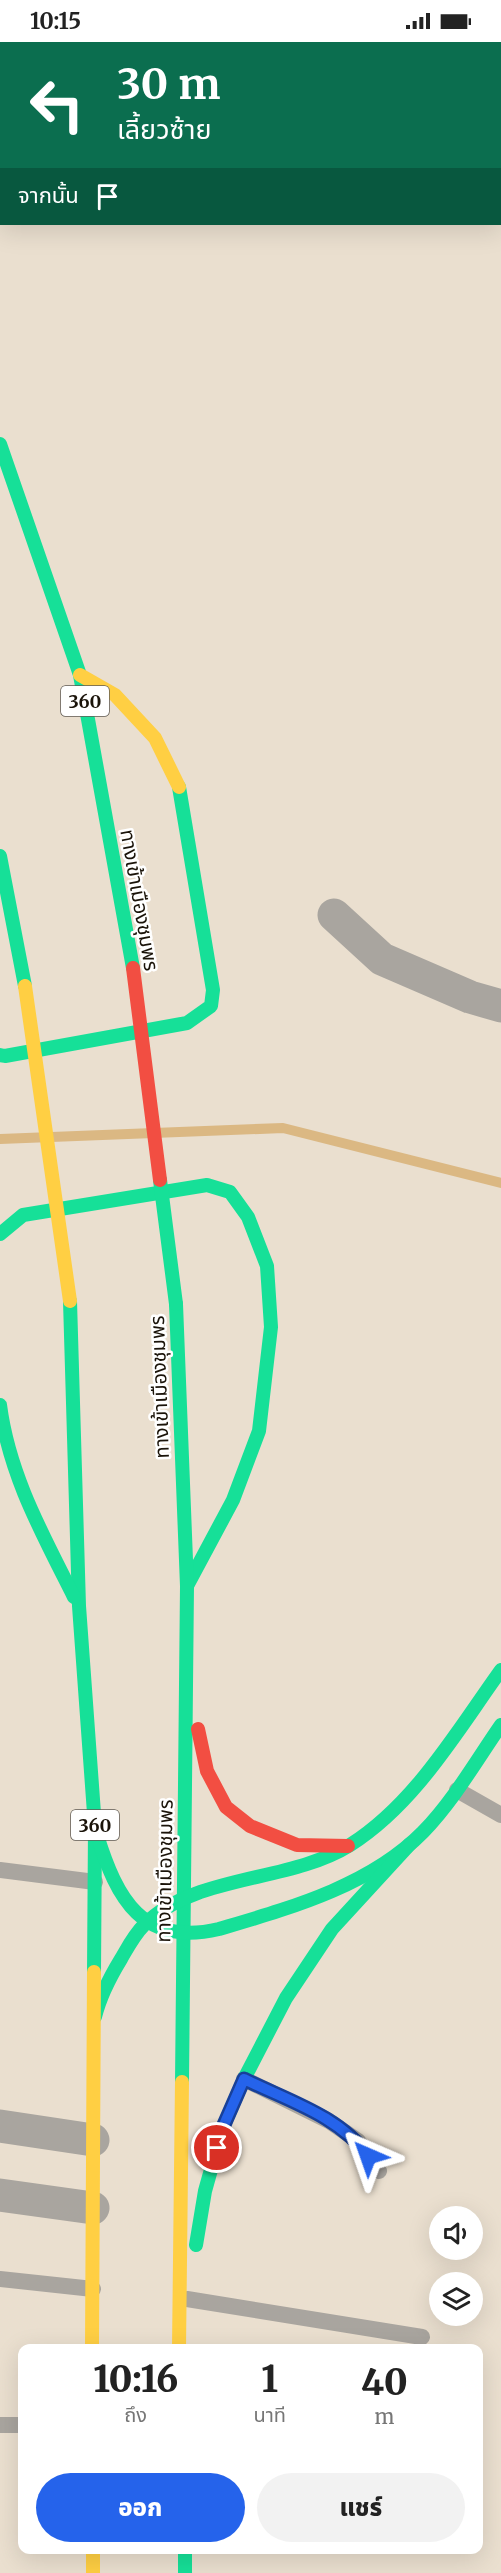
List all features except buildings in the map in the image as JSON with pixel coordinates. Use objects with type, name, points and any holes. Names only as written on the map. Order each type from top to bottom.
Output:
[{"type":"main road","name":"ทางเข้าเมืองชุมพร","points":[[0,444],[80,675],[133,968],[176,1304],[187,1586],[179,2344]]},
{"type":"main road","points":[[0,1055],[187,1023],[211,1006],[213,990],[179,785],[155,738],[116,695],[80,675]]},
{"type":"main road","name":"360","points":[[0,855],[25,986],[69,1301],[79,1606],[95,1827],[92,2344]]},
{"type":"main road","points":[[0,1234],[22,1215],[207,1185],[230,1192],[248,1217],[267,1266],[271,1327],[259,1431],[233,1500],[187,1586]]},
{"type":"main road","points":[[0,1405],[1,1429],[21,1489],[79,1606]]},
{"type":"main road","points":[[93,2025],[99,1998],[146,1922],[183,1899],[313,1864],[348,1846],[377,1826],[421,1778],[501,1670]]},
{"type":"main road","points":[[186,1675],[207,1771],[226,1807],[250,1826],[297,1845],[348,1846]]},
{"type":"main road","points":[[180,2344],[205,2190],[223,2127],[244,2079],[286,1998],[332,1929],[456,1790],[501,1725]]},
{"type":"main road","points":[[95,1827],[111,1878],[121,1894],[146,1922],[183,1934],[214,1930],[329,1894],[385,1862],[410,1844]]},
{"type":"main road","points":[[93,2554],[93,2573]]},
{"type":"main road","points":[[185,2554],[185,2573]]},
{"type":"street","points":[[334,915],[382,959],[470,997],[501,1006]]},
{"type":"street","points":[[0,2126],[93,2140]]},
{"type":"street","points":[[0,2195],[93,2208]]},
{"type":"lane","points":[[456,1790],[501,1815]]},
{"type":"lane","points":[[0,1870],[94,1882]]},
{"type":"lane","points":[[244,2079],[329,2121],[358,2141],[379,2171]]},
{"type":"lane","points":[[0,2279],[93,2289]]},
{"type":"lane","points":[[187,2299],[422,2337]]},
{"type":"lane","points":[[0,2425],[18,2425]]},
{"type":"waterway","points":[[0,1139],[283,1128],[501,1183]]},
{"type":"traffic: fast","points":[[0,444],[80,675],[133,968]]},
{"type":"traffic: fast","points":[[0,1055],[5,1056],[187,1023],[211,1006],[213,990],[179,787]]},
{"type":"traffic: fast","points":[[0,856],[25,986]]},
{"type":"traffic: fast","points":[[160,1180],[176,1304]]},
{"type":"traffic: fast","points":[[0,1234],[23,1215],[207,1185],[230,1192],[248,1217],[267,1266],[271,1327],[259,1431],[233,1500],[187,1586]]},
{"type":"traffic: fast","points":[[70,1301],[79,1606],[95,1827],[94,1972]]},
{"type":"traffic: fast","points":[[176,1304],[187,1586],[182,2082]]},
{"type":"traffic: fast","points":[[0,1405],[4,1431],[19,1480],[39,1527],[74,1597]]},
{"type":"traffic: fast","points":[[95,2017],[109,1980],[131,1941],[144,1925],[165,1908],[189,1896],[299,1866],[326,1857],[350,1845],[395,1809],[415,1788],[501,1670]]},
{"type":"traffic: fast","points":[[97,1835],[114,1879],[124,1898],[137,1913],[152,1924],[170,1931],[192,1933],[219,1929],[328,1893],[379,1867],[402,1851],[445,1807],[501,1725]]},
{"type":"traffic: fast","points":[[196,2245],[205,2191],[223,2127],[244,2079],[286,1998],[332,1929],[410,1844]]},
{"type":"traffic: fast","points":[[185,2554],[185,2573]]},
{"type":"traffic: slow","points":[[80,675],[115,695],[155,738],[179,787]]},
{"type":"traffic: slow","points":[[25,986],[70,1301]]},
{"type":"traffic: slow","points":[[92,2344],[94,1972]]},
{"type":"traffic: slow","points":[[179,2344],[182,2082]]},
{"type":"traffic: slow","points":[[93,2554],[93,2573]]},
{"type":"traffic: jam","points":[[133,968],[160,1180]]},
{"type":"traffic: jam","points":[[198,1729],[207,1771],[226,1807],[250,1826],[297,1845],[348,1846]]},
{"type":"route","points":[[217,2148],[223,2127],[244,2079],[329,2121],[358,2141],[368,2156]]}]
